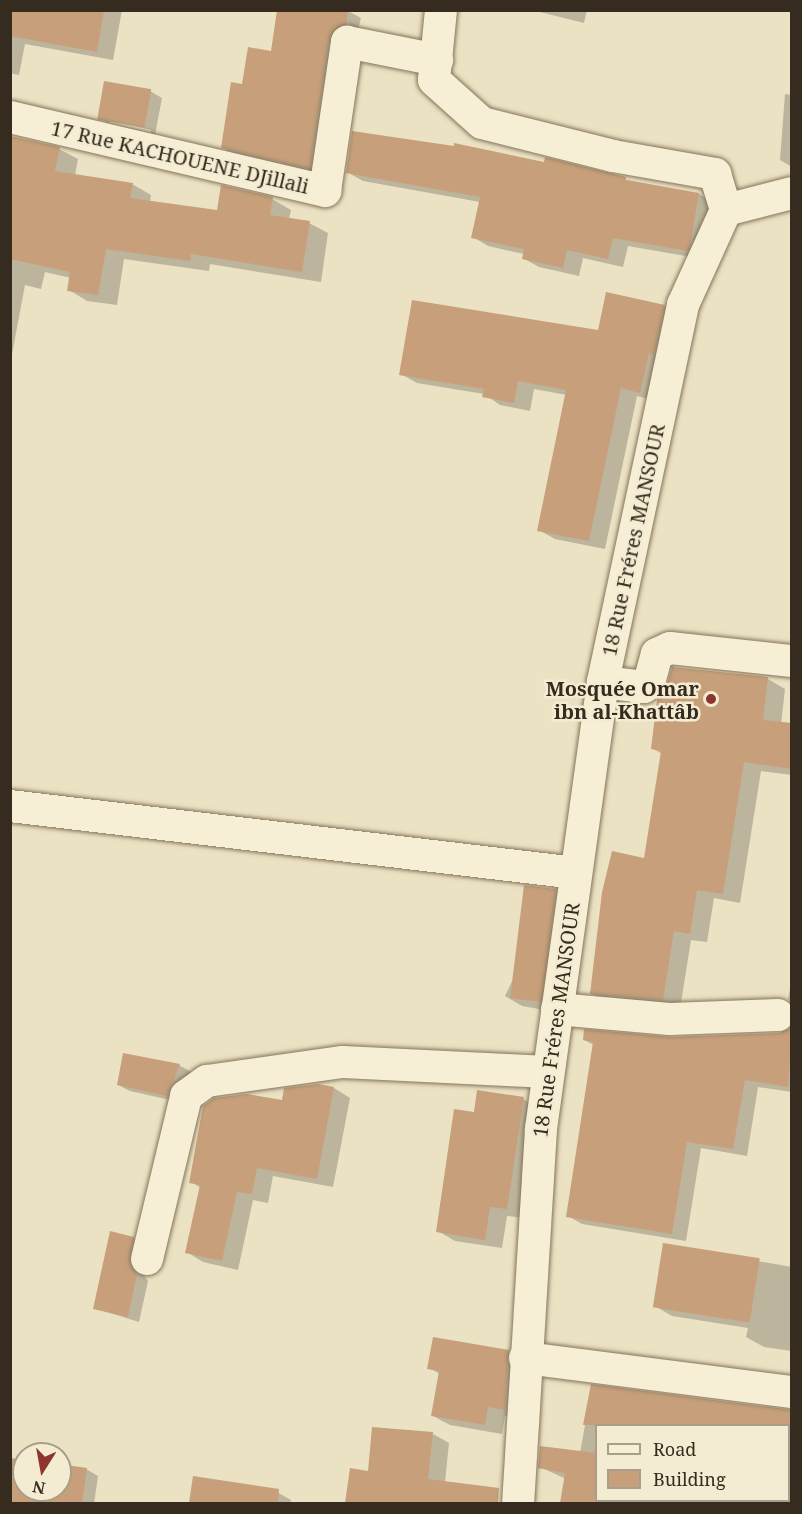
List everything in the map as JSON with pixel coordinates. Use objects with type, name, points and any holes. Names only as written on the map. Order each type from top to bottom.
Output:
[{"type":"street","points":[[441,10],[434,80],[482,123],[613,156],[716,174],[726,210],[792,193]]},
{"type":"street","name":"17 Rue KACHOUENE DJillali","points":[[10,117],[325,191],[347,42],[436,60]]},
{"type":"street","name":"18 Rue Fréres MANSOUR","points":[[519,1503],[525,1358],[541,1130],[603,682],[683,305],[726,210]]},
{"type":"street","points":[[603,682],[644,687],[649,683],[657,654],[670,648],[792,661]]},
{"type":"street","points":[[10,806],[576,873]]},
{"type":"street","points":[[557,1009],[670,1019],[778,1015]]},
{"type":"street","points":[[147,1259],[186,1096],[207,1081],[343,1062],[548,1072]]},
{"type":"street","points":[[525,1358],[792,1392]]},
{"type":"building","points":[[10,10],[104,10],[97,52],[10,36]]},
{"type":"building","points":[[277,10],[348,10],[346,25],[334,30],[329,39],[310,169],[221,148],[231,82],[242,84],[248,47],[271,51]]},
{"type":"building","points":[[104,81],[151,89],[144,128],[97,119]]},
{"type":"building","points":[[352,131],[454,146],[454,143],[544,162],[545,157],[626,177],[626,180],[699,193],[688,251],[613,238],[608,259],[567,250],[563,268],[522,259],[524,249],[471,238],[480,197],[346,173]]},
{"type":"building","points":[[10,136],[60,147],[55,171],[133,183],[130,198],[217,210],[221,185],[273,197],[270,215],[310,221],[302,272],[191,254],[190,261],[106,249],[98,295],[67,291],[70,272],[10,259]]},
{"type":"building","points":[[606,292],[665,305],[654,355],[649,353],[640,393],[621,388],[589,541],[537,531],[566,390],[518,381],[514,403],[482,397],[484,389],[399,375],[412,300],[598,330]]},
{"type":"building","points":[[672,667],[768,677],[763,720],[792,723],[792,769],[744,762],[723,894],[697,890],[690,934],[674,931],[663,1000],[590,994],[602,892],[612,851],[644,858],[661,751],[651,749],[657,700],[666,688]]},
{"type":"building","points":[[524,885],[556,889],[542,1002],[510,998]]},
{"type":"building","points":[[792,1027],[788,1087],[745,1080],[733,1149],[687,1142],[672,1234],[566,1217],[593,1042],[583,1040],[584,1029],[671,1037],[779,1033]]},
{"type":"building","points":[[123,1053],[180,1064],[167,1096],[117,1085]]},
{"type":"building","points":[[318,1084],[334,1087],[317,1179],[257,1168],[252,1194],[237,1192],[222,1261],[185,1253],[200,1185],[189,1183],[203,1106],[214,1098],[247,1094],[282,1100],[284,1088]]},
{"type":"building","points":[[477,1090],[524,1097],[507,1209],[490,1207],[485,1240],[436,1232],[454,1109],[474,1112]]},
{"type":"building","points":[[110,1231],[134,1237],[130,1264],[137,1274],[128,1317],[93,1309]]},
{"type":"building","points":[[663,1243],[760,1258],[750,1323],[653,1307]]},
{"type":"building","points":[[433,1337],[509,1350],[505,1410],[488,1407],[485,1425],[431,1416],[439,1371],[427,1369]]},
{"type":"building","points":[[591,1384],[792,1410],[792,1425],[583,1425]]},
{"type":"building","points":[[372,1427],[433,1432],[428,1479],[499,1488],[498,1503],[345,1503],[350,1468],[368,1471]]},
{"type":"building","points":[[540,1446],[595,1453],[595,1502],[597,1503],[560,1503],[565,1473],[538,1468]]},
{"type":"building","points":[[10,1458],[12,1458],[12,1502],[72,1502],[72,1466],[87,1468],[82,1503],[10,1503]]},
{"type":"building","points":[[193,1476],[279,1489],[278,1503],[189,1503]]},
{"type":"place","name":"Mosquée Omar ibn al-Khattâb","points":[[711,699]]}]
